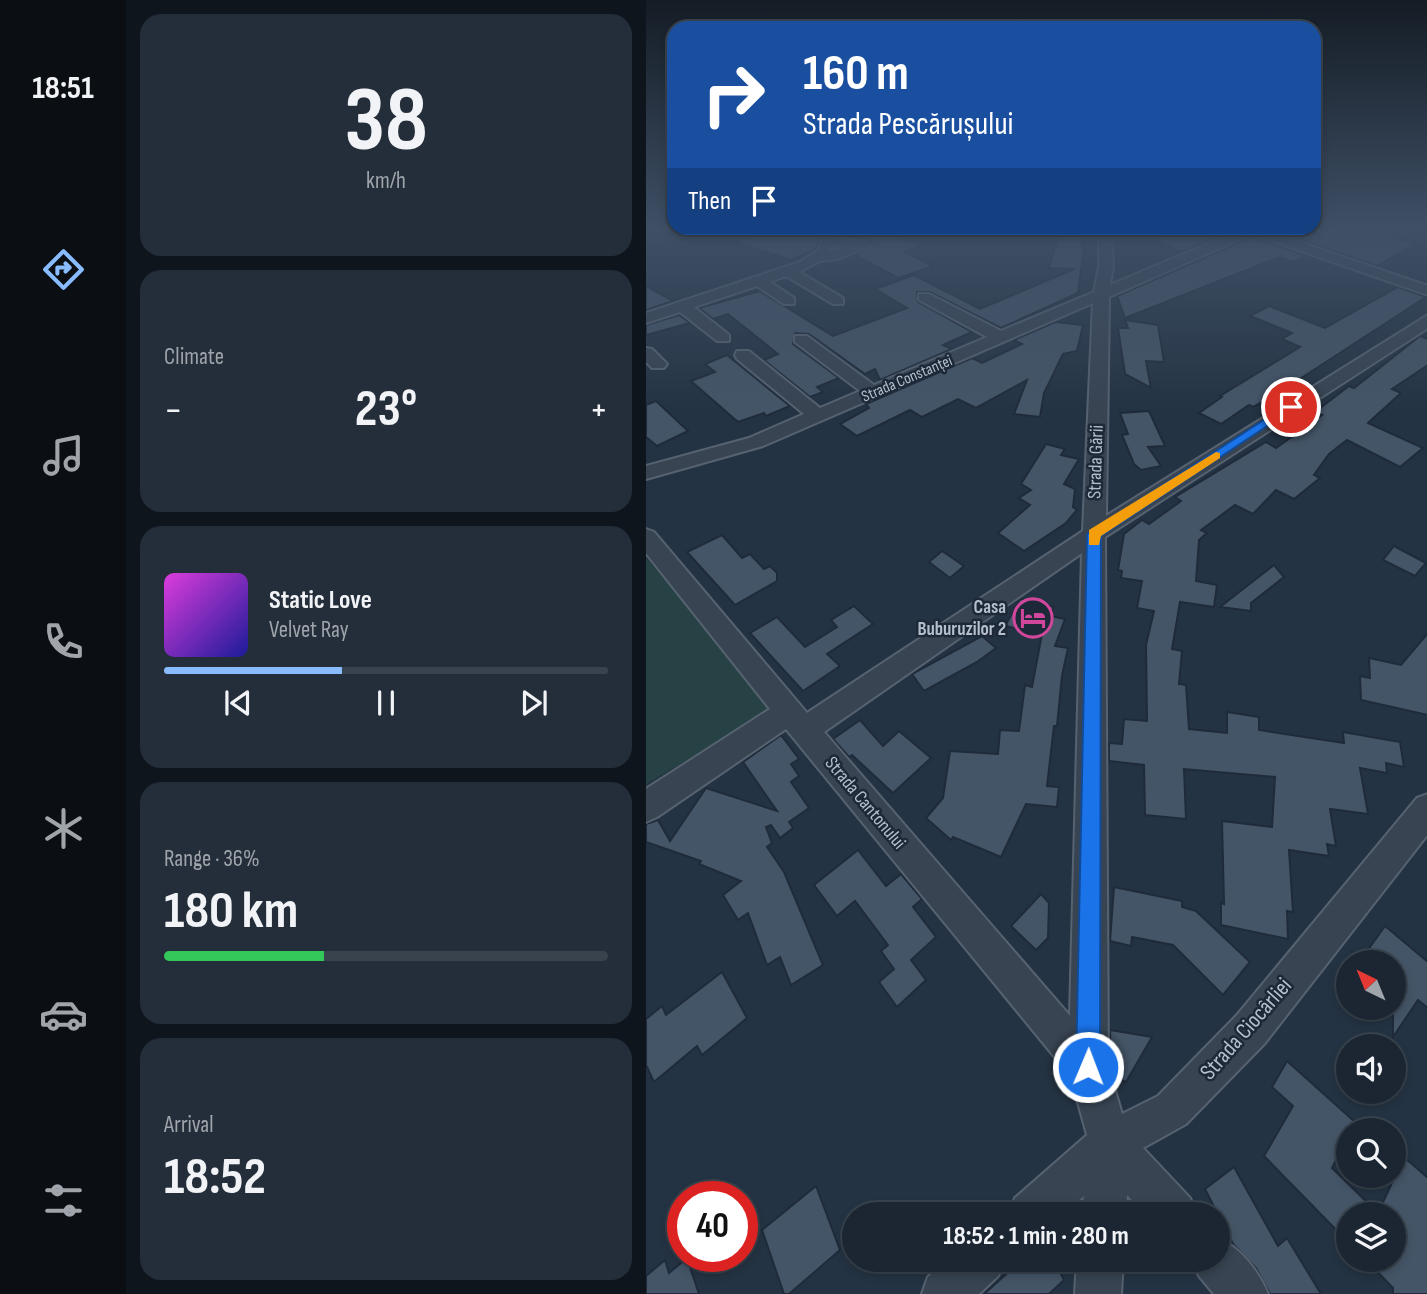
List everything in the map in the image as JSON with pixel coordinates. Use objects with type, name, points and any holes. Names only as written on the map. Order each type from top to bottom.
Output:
[{"type":"street","points":[[646,318],[734,289]]},
{"type":"street","points":[[772,289],[789,301]]},
{"type":"street","points":[[819,289],[838,301]]},
{"type":"street","name":"Strada Constanței","points":[[654,471],[726,453],[819,417],[1001,338],[1089,289]]},
{"type":"street","name":"Strada Gării","points":[[1104,289],[1094,534],[1088,1067],[1110,1143],[1105,1202]]},
{"type":"street","points":[[924,297],[1001,338]]},
{"type":"street","points":[[683,306],[723,338]]},
{"type":"street","points":[[646,807],[796,721],[1427,320]]},
{"type":"street","points":[[801,339],[874,393]]},
{"type":"street","points":[[743,355],[819,417]]},
{"type":"street","points":[[646,449],[654,471]]},
{"type":"street","name":"Strada Cantonului","points":[[646,537],[796,721],[1088,1067]]},
{"type":"street","name":"Strada Ciocârliei","points":[[1044,1202],[1110,1143],[1172,1111],[1251,1029],[1427,808]]},
{"type":"street","points":[[1110,1143],[1163,1202]]},
{"type":"street","points":[[945,1294],[969,1272]]},
{"type":"street","points":[[1098,1294],[1099,1272]]},
{"type":"street","points":[[1226,1272],[1246,1294]]},
{"type":"green space","points":[[646,558],[776,708],[646,784]]},
{"type":"building","points":[[646,289],[652,289],[673,301],[646,310]]},
{"type":"building","points":[[876,289],[942,289],[980,309],[1026,289],[1078,289],[1078,293],[1001,328],[930,292],[917,292],[918,302],[972,332],[943,345],[952,349],[880,380],[875,369],[865,374],[809,334],[795,333],[793,344],[839,378],[817,387],[823,392],[810,397],[764,360],[778,354],[728,314],[713,319],[699,308],[760,291],[833,336],[907,308]]},
{"type":"building","points":[[1132,289],[1198,289],[1125,318],[1117,296]]},
{"type":"building","points":[[1394,289],[1405,289],[1426,297],[1272,397],[1253,407],[1249,405],[1221,424],[1199,413],[1222,397],[1220,396],[1300,347],[1282,339],[1292,333],[1250,316],[1269,306],[1325,328]]},
{"type":"building","points":[[679,315],[690,323],[646,335],[646,325]]},
{"type":"building","points":[[1125,320],[1158,325],[1164,362],[1146,361],[1151,388],[1125,374],[1118,328],[1128,328]]},
{"type":"building","points":[[1055,322],[1083,325],[1077,351],[1063,354],[1044,393],[1040,417],[1014,414],[1027,380],[976,408],[958,399],[922,417],[910,410],[857,436],[840,424],[869,408],[866,404],[972,358],[982,363],[1022,344],[1014,340]]},
{"type":"building","points":[[1420,336],[1428,339],[1428,365],[1392,389],[1401,393],[1368,423],[1423,448],[1400,467],[1347,440],[1329,454],[1314,475],[1320,478],[1294,499],[1276,490],[1253,514],[1235,505],[1201,530],[1207,533],[1199,540],[1196,581],[1217,585],[1214,607],[1180,602],[1172,649],[1182,651],[1179,684],[1186,685],[1189,729],[1227,733],[1227,712],[1259,717],[1259,730],[1344,743],[1343,732],[1400,742],[1404,767],[1386,763],[1387,773],[1360,768],[1368,814],[1330,809],[1336,846],[1327,844],[1329,856],[1289,850],[1293,912],[1287,911],[1288,939],[1221,925],[1221,903],[1224,904],[1222,821],[1272,827],[1275,777],[1184,769],[1186,819],[1145,815],[1144,765],[1109,761],[1109,743],[1122,744],[1124,719],[1147,721],[1146,645],[1154,611],[1137,608],[1142,581],[1121,578],[1122,571],[1118,570],[1124,534],[1142,520],[1149,524],[1181,501],[1175,497],[1266,442],[1276,448],[1322,415],[1315,412],[1349,386],[1354,388]]},
{"type":"building","points":[[727,355],[790,406],[766,416],[764,413],[738,422],[691,381],[715,372],[705,364]]},
{"type":"building","points":[[656,401],[688,431],[657,446],[646,437],[646,405]]},
{"type":"building","points":[[1149,411],[1165,446],[1148,447],[1161,466],[1141,470],[1134,464],[1122,435],[1128,434],[1120,413]]},
{"type":"building","points":[[1046,444],[1065,449],[1061,455],[1079,459],[1064,484],[1075,489],[1073,507],[1077,510],[1066,523],[1024,551],[998,533],[1030,505],[1019,498],[1031,490],[1021,484]]},
{"type":"building","points":[[722,535],[742,558],[750,554],[764,569],[770,566],[777,573],[777,581],[735,605],[687,552]]},
{"type":"building","points":[[1394,546],[1426,563],[1415,576],[1383,560]]},
{"type":"building","points":[[942,551],[964,566],[950,578],[929,562]]},
{"type":"building","points":[[1274,565],[1284,577],[1251,603],[1251,611],[1220,607]]},
{"type":"building","points":[[1020,599],[1054,607],[1050,616],[1065,619],[1055,646],[1068,648],[1057,726],[1054,726],[1047,786],[1059,787],[1057,807],[1026,804],[1001,857],[953,837],[951,840],[926,818],[943,798],[950,751],[998,754],[1000,730],[1019,731],[1025,685],[1032,687],[1042,634],[1005,626]]},
{"type":"building","points":[[854,606],[873,624],[827,654],[840,666],[803,691],[750,633],[777,617],[805,647],[837,627],[831,620]]},
{"type":"building","points":[[1428,633],[1428,715],[1361,700],[1360,676],[1370,678],[1369,658],[1401,665]]},
{"type":"building","points":[[982,636],[996,648],[977,662],[924,691],[912,674]]},
{"type":"building","points":[[860,720],[883,746],[899,731],[931,758],[893,793],[852,755],[849,757],[833,739]]},
{"type":"building","points":[[781,735],[799,759],[791,764],[799,776],[791,782],[809,808],[789,822],[793,828],[780,838],[771,825],[766,827],[772,843],[767,847],[784,872],[823,965],[791,985],[780,957],[767,965],[748,913],[738,920],[723,895],[741,881],[699,864],[701,861],[646,842],[646,824],[658,820],[670,841],[706,788],[777,811],[743,762]]},
{"type":"building","points":[[858,850],[886,886],[901,874],[922,899],[913,907],[936,937],[911,960],[926,980],[897,1007],[879,982],[894,969],[881,951],[888,945],[855,901],[837,916],[814,885]]},
{"type":"building","points":[[1114,887],[1182,901],[1182,907],[1196,911],[1250,962],[1223,995],[1173,945],[1132,937],[1131,946],[1110,941]]},
{"type":"building","points":[[1041,894],[1049,903],[1048,938],[1036,950],[1011,926]]},
{"type":"building","points":[[1385,926],[1428,962],[1428,1008],[1418,1000],[1406,1018],[1406,950],[1368,950]]},
{"type":"building","points":[[722,972],[747,1018],[702,1055],[697,1046],[654,1082],[646,1065],[646,1019],[662,1006],[666,1015]]},
{"type":"building","points":[[1393,1020],[1404,1020],[1395,1034]]},
{"type":"building","points":[[1110,1030],[1152,1037],[1126,1082],[1114,1077],[1111,1067]]},
{"type":"building","points":[[1287,1061],[1351,1118],[1336,1118],[1336,1160],[1332,1168],[1336,1172],[1336,1188],[1352,1188],[1367,1202],[1336,1202],[1336,1230],[1264,1156],[1293,1106],[1272,1087]]},
{"type":"building","points":[[1406,1159],[1428,1178],[1428,1294],[1393,1294],[1393,1288],[1378,1272],[1406,1272],[1406,1202],[1383,1202],[1390,1188],[1406,1188]]},
{"type":"building","points":[[1234,1167],[1278,1246],[1287,1238],[1321,1294],[1270,1294],[1256,1268],[1230,1238],[1230,1202],[1212,1202],[1205,1189]]},
{"type":"building","points":[[816,1186],[840,1250],[789,1294],[784,1294],[762,1230]]},
{"type":"building","points":[[665,1260],[669,1273],[692,1272],[699,1294],[646,1294],[646,1276]]},
{"type":"building","points":[[1009,1272],[1060,1272],[1064,1280],[1049,1294],[984,1294]]},
{"type":"slow traffic","points":[[1094,542],[1094,534],[1216,455]]},
{"type":"place","name":"Casa Buburuzilor 2","points":[[1033,618]]},
{"type":"route","points":[[1088,1067],[1094,534],[1291,407]]}]
